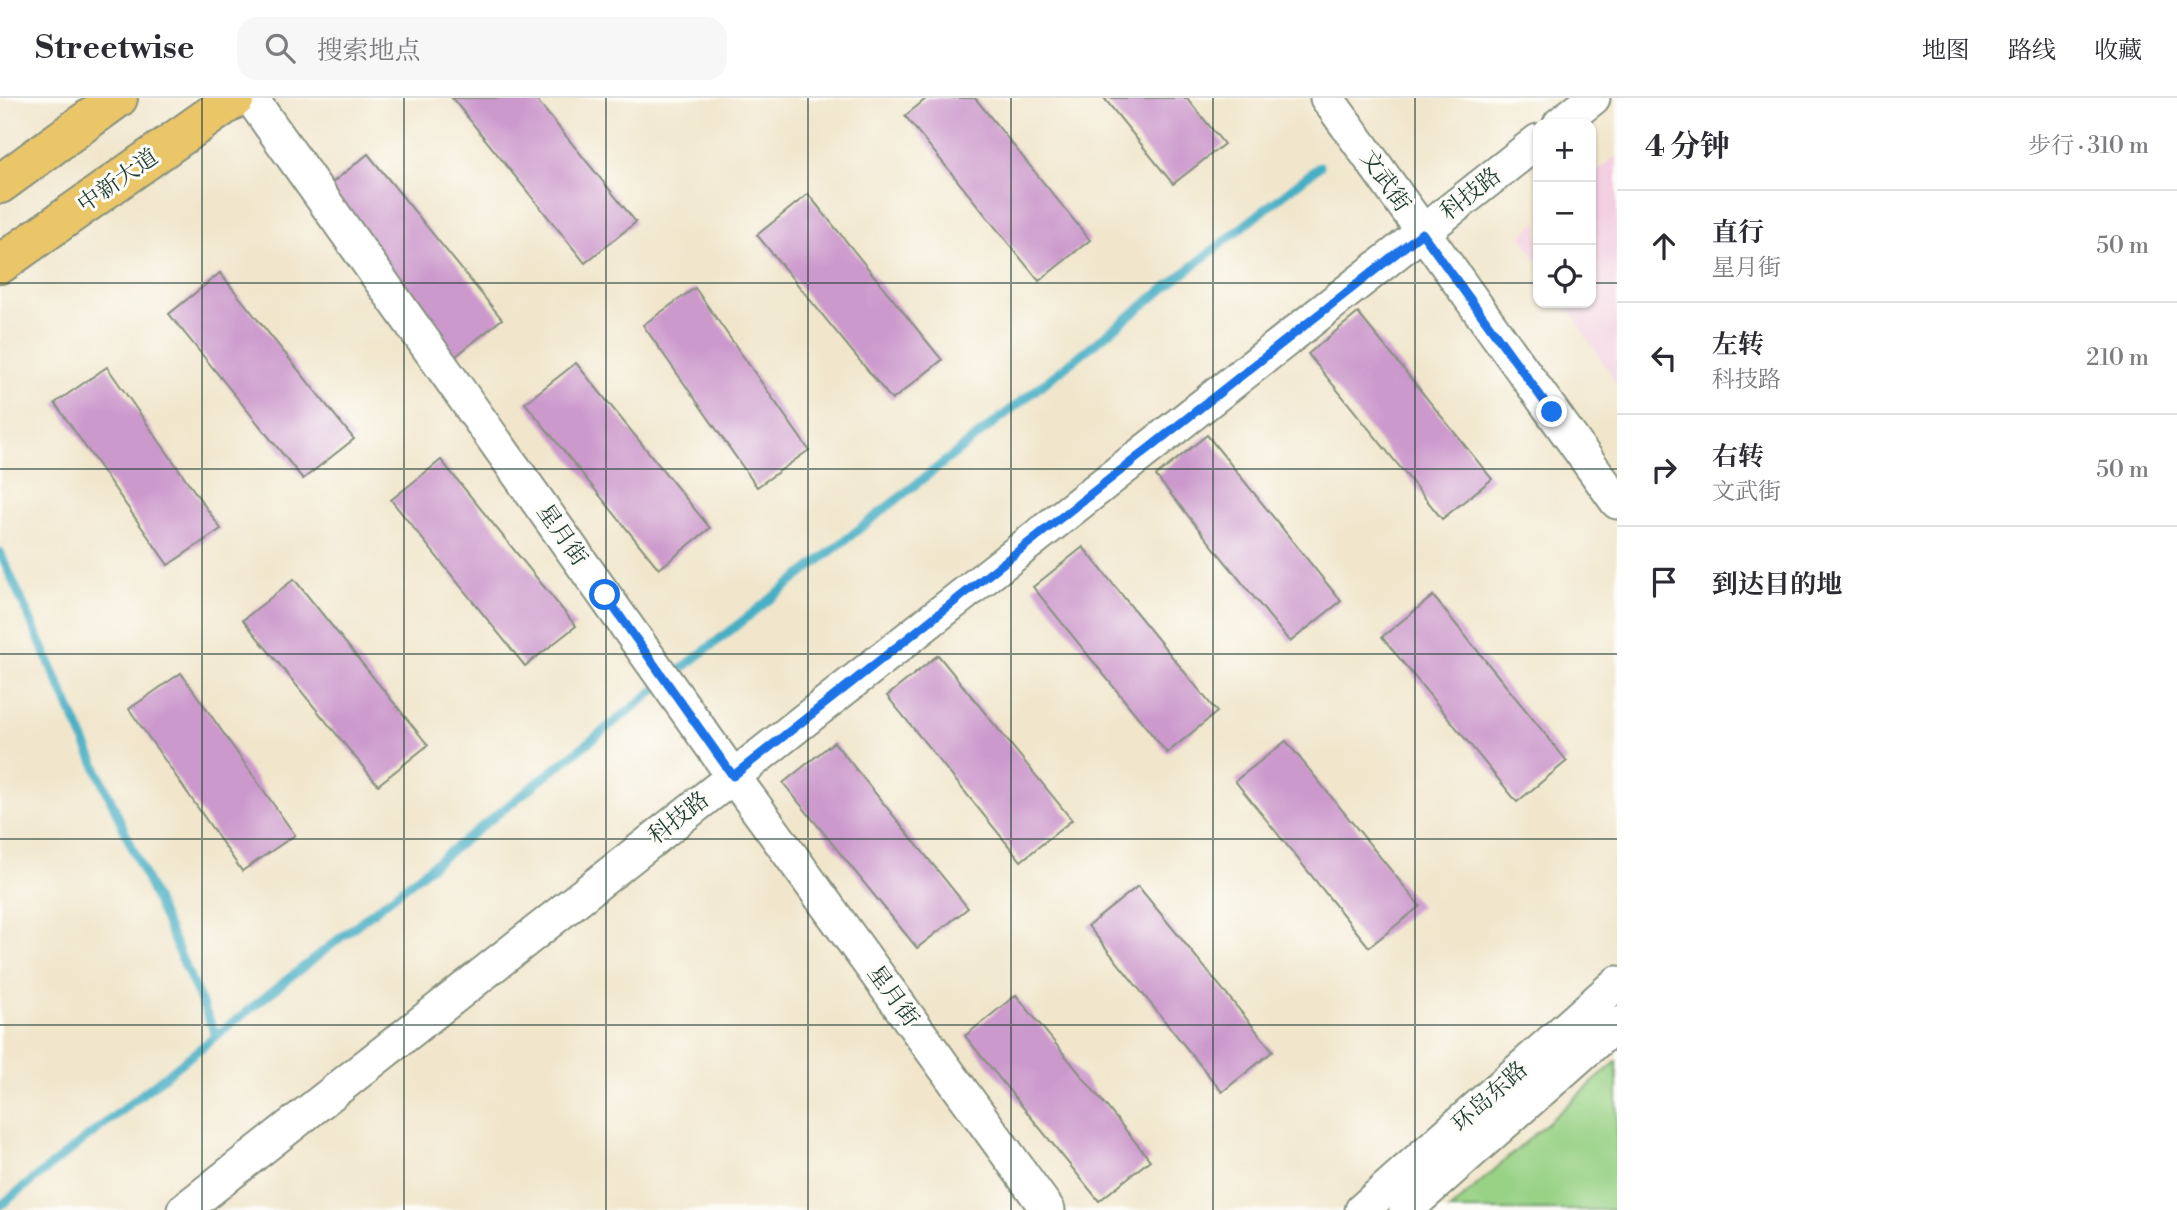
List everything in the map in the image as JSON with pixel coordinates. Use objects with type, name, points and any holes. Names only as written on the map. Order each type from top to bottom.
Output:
[{"type":"main road","points":[[0,184],[118,98]]},
{"type":"main road","name":"中新大道","points":[[0,264],[235,98]]},
{"type":"street","name":"星月街","points":[[251,98],[733,776],[1048,1210]]},
{"type":"street","name":"文武街","points":[[1326,98],[1617,502]]},
{"type":"street","points":[[1566,119],[1593,98]]},
{"type":"street","name":"科技路","points":[[184,1210],[1533,145]]},
{"type":"street","name":"环岛东路","points":[[1362,1210],[1617,983]]},
{"type":"street","name":"环岛东路","points":[[1406,1210],[1617,1023]]},
{"type":"shaded area","points":[[1617,155],[1617,384],[1568,308],[1596,308],[1596,173]]},
{"type":"shaded area","points":[[1533,225],[1533,254],[1521,235]]},
{"type":"green space","points":[[1617,1061],[1617,1210],[1449,1210]]},
{"type":"building","points":[[452,98],[535,98],[636,222],[585,263]]},
{"type":"building","points":[[927,98],[975,98],[1090,240],[1039,281],[905,116]]},
{"type":"building","points":[[1104,98],[1187,98],[1224,144],[1173,184]]},
{"type":"building","points":[[368,154],[502,319],[451,360],[317,195]]},
{"type":"building","points":[[808,194],[942,360],[892,400],[757,235]]},
{"type":"building","points":[[220,273],[354,439],[303,479],[169,314]]},
{"type":"building","points":[[695,288],[809,450],[757,487],[643,325]]},
{"type":"building","points":[[1358,313],[1492,479],[1442,519],[1308,354]]},
{"type":"building","points":[[576,363],[710,528],[659,569],[525,403]]},
{"type":"building","points":[[107,367],[221,529],[168,565],[55,403]]},
{"type":"building","points":[[1207,435],[1341,601],[1290,642],[1156,476]]},
{"type":"building","points":[[441,460],[576,626],[525,666],[391,500]]},
{"type":"building","points":[[1083,547],[1217,712],[1167,753],[1033,587]]},
{"type":"building","points":[[294,579],[428,745],[378,785],[243,620]]},
{"type":"building","points":[[1433,596],[1567,761],[1517,802],[1382,637]]},
{"type":"building","points":[[938,655],[1072,820],[1021,861],[887,696]]},
{"type":"building","points":[[181,673],[295,835],[242,871],[129,709]]},
{"type":"building","points":[[1286,741],[1420,906],[1369,947],[1235,781]]},
{"type":"building","points":[[834,742],[968,908],[917,948],[783,783]]},
{"type":"building","points":[[1138,886],[1273,1051],[1222,1092],[1088,926]]},
{"type":"building","points":[[1016,995],[1150,1160],[1099,1201],[965,1036]]},
{"type":"waterway","points":[[0,1206],[1320,166]]},
{"type":"waterway","points":[[0,552],[216,1035]]},
{"type":"route","points":[[605,595],[733,776],[1422,233],[1552,412]]}]
